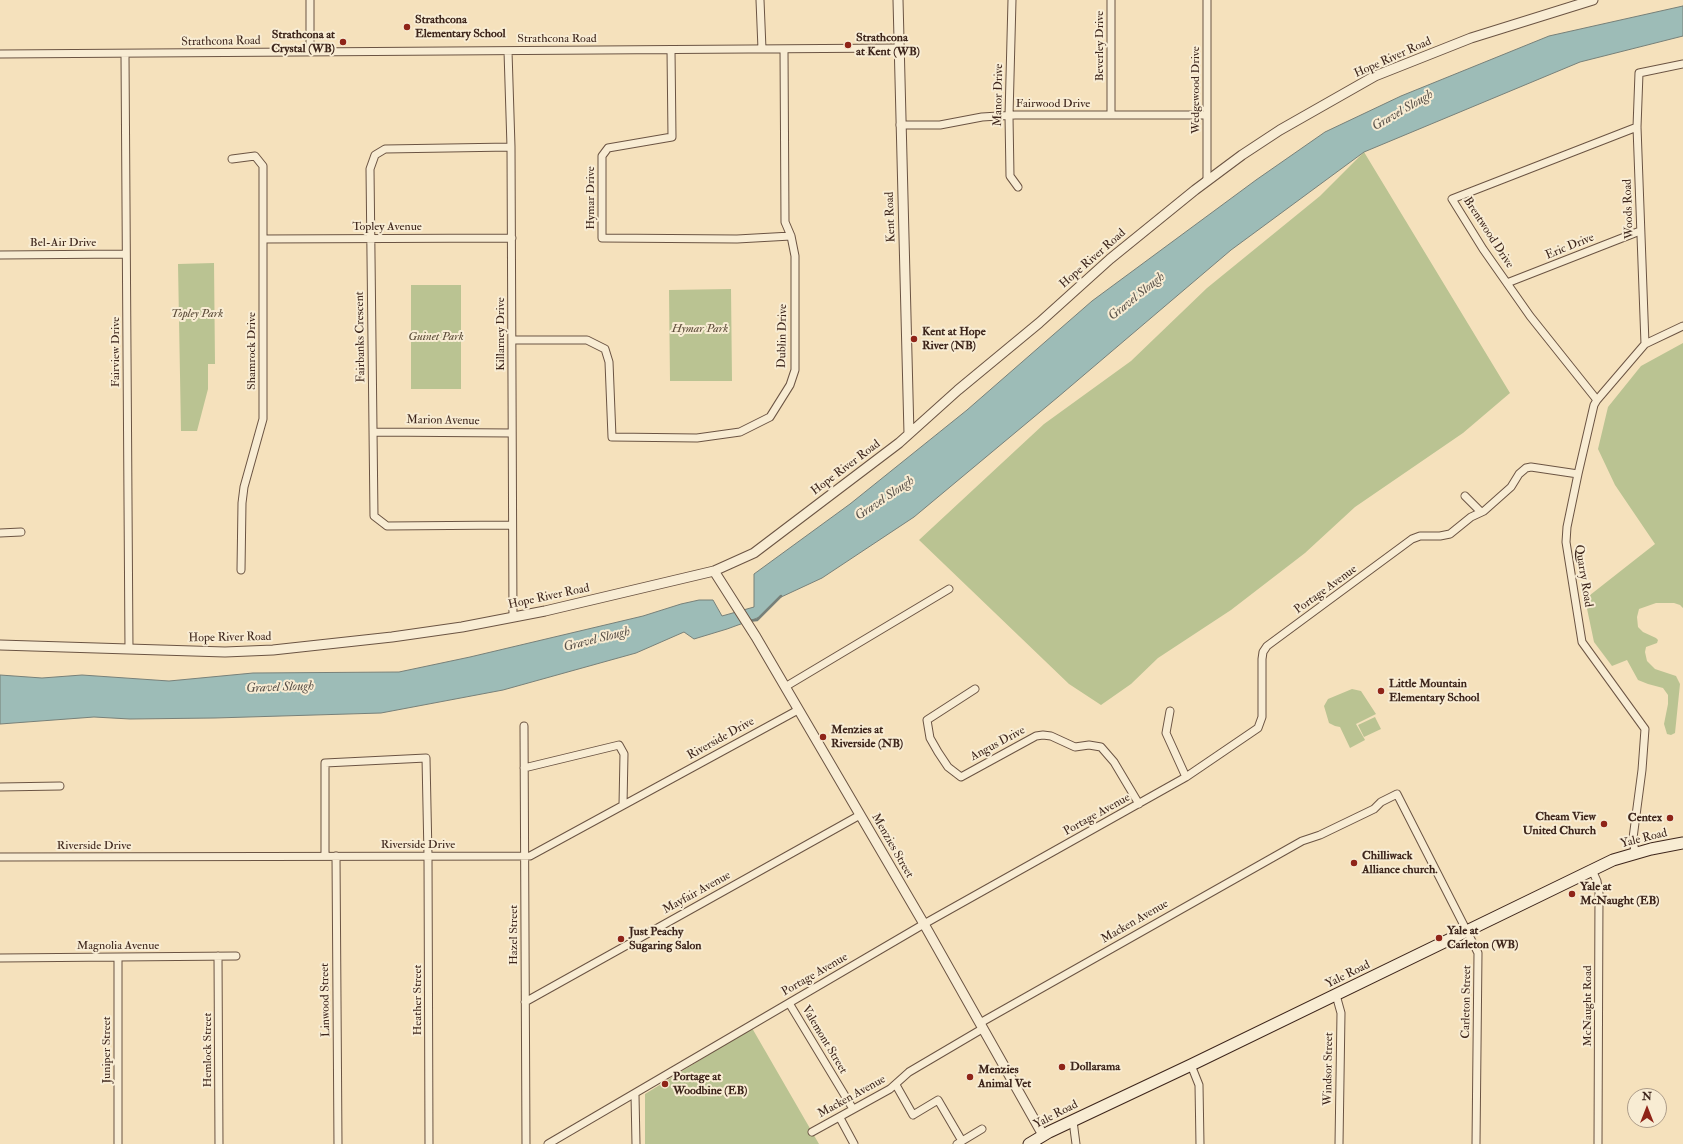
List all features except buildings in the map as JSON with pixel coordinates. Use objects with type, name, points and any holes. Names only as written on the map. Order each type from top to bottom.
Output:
[{"type":"main road","name":"Yale Road","points":[[1029,1144],[1043,1135],[1191,1065],[1613,860],[1635,853],[1683,843]]},
{"type":"street","points":[[310,0],[310,52]]},
{"type":"street","points":[[760,0],[762,49]]},
{"type":"street","name":"Kent Road","points":[[898,0],[898,48],[909,434]]},
{"type":"street","name":"Manor Drive","points":[[1012,0],[1009,116],[1010,176],[1018,187]]},
{"type":"street","name":"Beverley Drive","points":[[1111,0],[1111,115]]},
{"type":"street","name":"Wedgewood Drive","points":[[1207,0],[1207,181]]},
{"type":"street","name":"Hope River Road","points":[[0,645],[225,652],[273,650],[392,637],[462,627],[628,592],[714,571],[754,553],[909,434],[958,390],[1039,323],[1110,259],[1207,181],[1242,155],[1280,130],[1375,76],[1471,38],[1593,0]]},
{"type":"street","name":"Strathcona Road","points":[[0,54],[898,48]]},
{"type":"street","name":"Dublin Drive","points":[[512,340],[587,340],[604,349],[609,362],[612,437],[697,438],[740,432],[770,417],[790,385],[794,370],[794,256],[791,236],[785,222],[784,49]]},
{"type":"street","name":"Hymar Drive","points":[[671,50],[672,137],[608,148],[602,156],[602,238],[737,239],[791,236]]},
{"type":"street","name":"Killarney Drive","points":[[508,51],[512,238],[512,617]]},
{"type":"street","name":"Fairview Drive","points":[[125,54],[129,649]]},
{"type":"street","name":"Woods Road","points":[[1645,344],[1640,231],[1638,127],[1639,74],[1683,64]]},
{"type":"street","name":"Fairwood Drive","points":[[900,125],[940,125],[982,118],[1009,116],[1207,115]]},
{"type":"street","name":"Brentwood Drive","points":[[1597,400],[1530,316],[1452,199],[1638,127]]},
{"type":"street","name":"Fairbanks Crescent","points":[[511,147],[385,149],[375,155],[370,169],[374,516],[387,526],[512,526]]},
{"type":"street","name":"Shamrock Drive","points":[[232,159],[255,156],[263,166],[263,420],[244,487],[242,503],[241,570]]},
{"type":"street","name":"Eric Drive","points":[[1507,283],[1640,231]]},
{"type":"street","name":"Topley Avenue","points":[[263,239],[512,238]]},
{"type":"street","name":"Bel-Air Drive","points":[[0,255],[126,254]]},
{"type":"street","name":"Quarry Road","points":[[1635,853],[1633,838],[1642,770],[1645,729],[1582,642],[1566,542],[1567,526],[1594,405],[1645,344],[1683,326]]},
{"type":"street","name":"Marion Avenue","points":[[373,432],[512,433]]},
{"type":"street","name":"Portage Avenue","points":[[548,1144],[635,1095],[789,1002],[924,924],[1186,777],[1258,728],[1262,717],[1262,659],[1263,652],[1267,646],[1412,539],[1420,536],[1440,536],[1450,534],[1481,512],[1511,487],[1526,468],[1532,467],[1578,474]]},
{"type":"street","points":[[1465,496],[1481,512]]},
{"type":"street","points":[[0,533],[21,532]]},
{"type":"street","name":"Menzies Street","points":[[714,571],[756,637],[924,924],[1043,1135]]},
{"type":"street","points":[[785,687],[949,589]]},
{"type":"street","name":"Angus Drive","points":[[975,689],[927,720],[930,738],[938,752],[948,767],[961,777],[1036,736],[1051,736],[1075,747],[1089,745],[1102,747],[1114,762],[1139,804]]},
{"type":"street","name":"Riverside Drive","points":[[0,857],[530,856],[798,710]]},
{"type":"street","points":[[1170,711],[1166,733],[1186,777]]},
{"type":"street","name":"Hazel Street","points":[[524,726],[526,1144]]},
{"type":"street","points":[[524,768],[619,745],[624,754],[623,805]]},
{"type":"street","name":"Heather Street","points":[[325,856],[325,763],[426,758],[428,856],[429,1144]]},
{"type":"street","points":[[0,787],[60,786]]},
{"type":"street","name":"Carleton Street","points":[[1302,841],[1320,835],[1368,812],[1374,809],[1381,802],[1397,794],[1478,953],[1476,1144]]},
{"type":"street","name":"Mayfair Avenue","points":[[525,1002],[860,815]]},
{"type":"street","name":"Macken Avenue","points":[[812,1132],[840,1118],[896,1085],[909,1072],[981,1026],[1302,841]]},
{"type":"street","name":"Linwood Street","points":[[336,856],[338,1144]]},
{"type":"street","name":"McNaught Road","points":[[1592,870],[1597,881],[1599,893],[1598,1144]]},
{"type":"street","name":"Hemlock Street","points":[[218,956],[219,1144]]},
{"type":"street","name":"Magnolia Avenue","points":[[0,958],[236,956]]},
{"type":"street","name":"Juniper Street","points":[[118,957],[118,1144]]},
{"type":"street","name":"Windsor Street","points":[[1336,995],[1341,1013],[1339,1144]]},
{"type":"street","name":"Valemont Street","points":[[789,1002],[853,1109]]},
{"type":"street","points":[[1191,1065],[1199,1085],[1200,1144]]},
{"type":"street","points":[[896,1085],[913,1115],[938,1100],[960,1143],[982,1129]]},
{"type":"street","points":[[635,1095],[636,1144]]},
{"type":"street","points":[[840,1118],[854,1144]]},
{"type":"street","points":[[1073,1121],[1076,1144]]},
{"type":"green space","points":[[1364,152],[1510,393],[1463,433],[1355,507],[1305,553],[1231,610],[1158,658],[1131,684],[1101,705],[1069,684],[919,540],[1044,424],[1131,361],[1207,288],[1320,196]]},
{"type":"green space","name":"Topley Park","points":[[214,263],[215,364],[208,364],[208,389],[197,431],[181,431],[178,264]]},
{"type":"green space","name":"Guinet Park","points":[[411,285],[461,285],[461,389],[411,389]]},
{"type":"green space","name":"Hymar Park","points":[[731,289],[732,381],[670,381],[669,290]]},
{"type":"green space","points":[[1683,343],[1683,608],[1674,603],[1656,603],[1639,609],[1637,617],[1638,627],[1643,632],[1658,640],[1657,643],[1646,647],[1645,652],[1647,661],[1655,669],[1676,676],[1680,684],[1675,733],[1671,735],[1667,734],[1664,724],[1668,704],[1668,695],[1663,688],[1638,680],[1627,660],[1612,666],[1594,642],[1585,599],[1655,544],[1615,485],[1598,449],[1608,407],[1641,366]]},
{"type":"green space","points":[[1352,689],[1361,691],[1376,714],[1356,724],[1365,740],[1350,748],[1340,727],[1329,723],[1324,706],[1328,699]]},
{"type":"green space","points":[[1375,717],[1381,729],[1364,737],[1358,725]]},
{"type":"green space","points":[[752,1028],[819,1144],[645,1144],[645,1094]]},
{"type":"water","points":[[1683,6],[1683,36],[1580,62],[1364,152],[1231,250],[914,517],[822,578],[779,598],[760,617],[694,639],[684,632],[636,653],[503,690],[381,713],[215,718],[130,719],[94,717],[0,724],[0,675],[42,678],[82,675],[169,681],[253,673],[399,672],[470,657],[643,616],[699,600],[713,600],[722,616],[754,607],[754,574],[850,504],[967,410],[1092,301],[1256,180],[1325,132],[1401,96],[1549,36]]},
{"type":"waterway","name":"Gravel Slough","points":[[748,621],[757,620],[781,596]]},
{"type":"place","name":"Strathcona Elementary School","points":[[407,27]]},
{"type":"place","name":"Strathcona at Crystal (WB)","points":[[343,42]]},
{"type":"place","name":"Strathcona at Kent (WB)","points":[[848,45]]},
{"type":"place","name":"Kent at Hope River (NB)","points":[[914,339]]},
{"type":"place","name":"Little Mountain Elementary School","points":[[1381,691]]},
{"type":"place","name":"Menzies at Riverside (NB)","points":[[823,737]]},
{"type":"place","name":"Centex","points":[[1670,818]]},
{"type":"place","name":"Cheam View United Church","points":[[1604,824]]},
{"type":"place","name":"Chilliwack Alliance church.","points":[[1354,863]]},
{"type":"place","name":"Yale at McNaught (EB)","points":[[1572,894]]},
{"type":"place","name":"Yale at Carleton (WB)","points":[[1439,938]]},
{"type":"place","name":"Just Peachy Sugaring Salon","points":[[621,939]]},
{"type":"place","name":"Dollarama","points":[[1062,1067]]},
{"type":"place","name":"Menzies Animal Vet","points":[[970,1077]]},
{"type":"place","name":"Portage at Woodbine (EB)","points":[[665,1084]]}]
